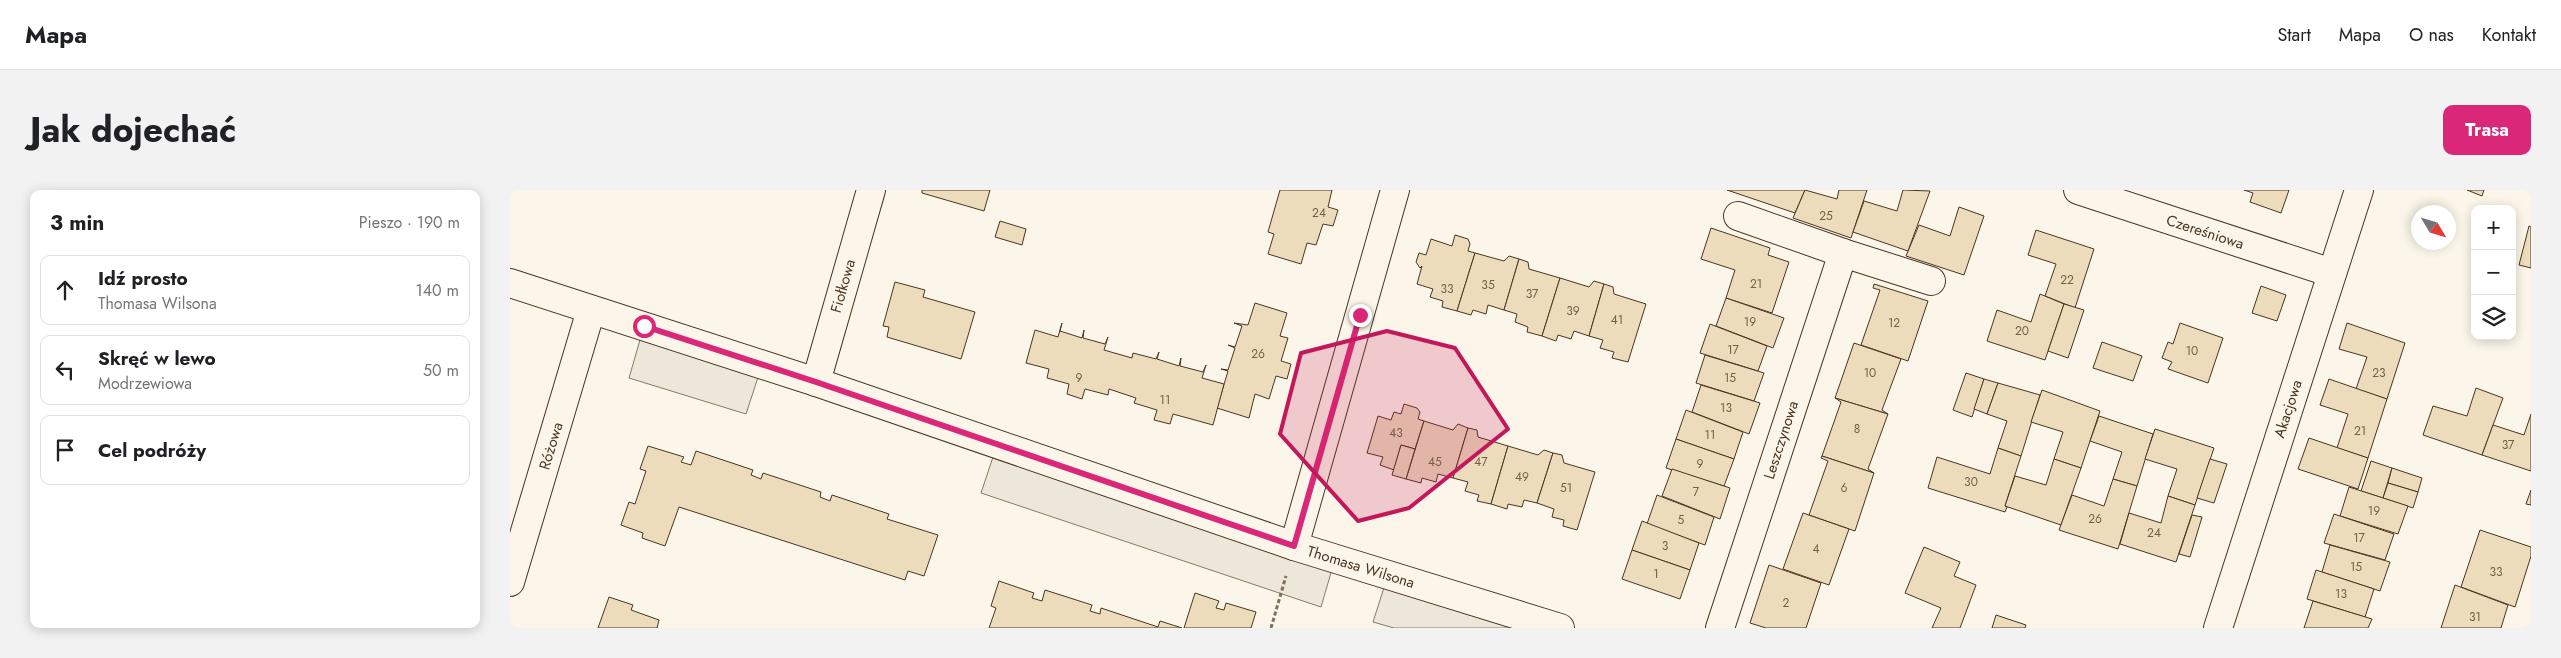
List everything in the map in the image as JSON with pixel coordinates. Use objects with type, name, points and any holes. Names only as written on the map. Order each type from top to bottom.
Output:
[{"type":"street","name":"Fiołkowa","points":[[816,382],[871,190]]},
{"type":"street","points":[[1294,546],[1395,190]]},
{"type":"street","name":"Czereśniowa","points":[[2078,190],[2332,273]]},
{"type":"street","name":"Akacjowa","points":[[2218,628],[2359,190]]},
{"type":"street","points":[[1738,216],[1843,253],[1931,280]]},
{"type":"street","name":"Leszczynowa","points":[[1720,628],[1843,253]]},
{"type":"street","name":"Thomasa Wilsona","points":[[510,283],[816,382],[1294,546],[1560,628]]},
{"type":"street","name":"Różowa","points":[[510,582],[591,310]]},
{"type":"path","points":[[1271,628],[1294,546]]},
{"type":"highlighted area","points":[[1387,331],[1455,348],[1508,429],[1409,508],[1358,521],[1280,434],[1301,353]]},
{"type":"shaded area","points":[[644,326],[762,365],[746,414],[629,378]]},
{"type":"shaded area","points":[[997,445],[1335,559],[1321,607],[981,493]]},
{"type":"shaded area","points":[[1388,575],[1560,628],[1394,628],[1373,622]]},
{"type":"building","points":[[922,190],[990,190],[984,211],[922,193]]},
{"type":"building","points":[[1280,190],[1332,190],[1328,207],[1338,210],[1333,226],[1323,224],[1316,245],[1307,243],[1301,264],[1268,254],[1274,234],[1268,232]]},
{"type":"building","points":[[1727,190],[1805,190],[1795,213]]},
{"type":"building","points":[[1805,190],[1837,199],[1839,190],[1867,190],[1851,238],[1793,218]]},
{"type":"building","points":[[1903,190],[1930,191],[1908,251],[1853,232],[1864,201],[1897,211]]},
{"type":"building","points":[[2244,190],[2289,190],[2281,213],[2250,202],[2253,193]]},
{"type":"building","points":[[2467,190],[2484,190],[2482,196]]},
{"type":"building","points":[[1959,207],[1984,216],[1964,275],[1906,256],[1919,225],[1950,236]]},
{"type":"building","points":[[1000,221],[1026,229],[1022,245],[995,237]]},
{"type":"building","points":[[2529,226],[2531,227],[2531,268],[2519,265]]},
{"type":"building","points":[[1711,228],[1770,248],[1768,255],[1789,262],[1772,313],[1726,298],[1735,270],[1701,259]]},
{"type":"building","points":[[2036,230],[2094,249],[2075,308],[2045,296],[2056,264],[2028,255]]},
{"type":"building","points":[[1455,235],[1468,239],[1470,244],[1468,251],[1475,253],[1457,311],[1442,307],[1443,301],[1430,297],[1433,289],[1417,284],[1422,266],[1420,268],[1416,262],[1419,253],[1426,255],[1431,239],[1452,246]]},
{"type":"building","points":[[1475,253],[1504,261],[1509,256],[1519,259],[1504,310],[1488,305],[1486,314],[1473,310],[1471,315],[1457,311]]},
{"type":"building","points":[[1519,259],[1528,262],[1529,269],[1560,278],[1542,336],[1527,332],[1528,327],[1515,322],[1517,314],[1504,310]]},
{"type":"building","points":[[1560,278],[1589,287],[1594,281],[1604,284],[1589,336],[1574,331],[1571,339],[1558,335],[1556,341],[1542,336]]},
{"type":"building","points":[[895,282],[925,290],[923,297],[975,312],[961,359],[887,337],[889,327],[883,326]]},
{"type":"building","points":[[1604,284],[1613,287],[1614,294],[1646,304],[1628,362],[1612,358],[1614,352],[1600,348],[1603,340],[1589,336]]},
{"type":"building","points":[[1874,284],[1928,301],[1908,361],[1861,345],[1880,290],[1873,288]]},
{"type":"building","points":[[2261,286],[2286,295],[2277,321],[2252,313]]},
{"type":"building","points":[[2040,294],[2064,304],[2045,360],[1987,341],[1997,310],[2031,322]]},
{"type":"building","points":[[1726,298],[1784,318],[1773,348],[1716,326]]},
{"type":"building","points":[[1255,303],[1287,313],[1280,336],[1288,338],[1281,361],[1291,364],[1287,379],[1276,376],[1269,399],[1255,394],[1249,418],[1217,408],[1228,371],[1221,369],[1228,370],[1235,348],[1228,345],[1235,347],[1242,326],[1234,323],[1248,325]]},
{"type":"building","points":[[2064,304],[2084,310],[2068,358],[2048,351]]},
{"type":"building","points":[[1062,323],[1060,331],[1082,338],[1084,330],[1083,338],[1105,344],[1108,337],[1104,350],[1132,358],[1133,353],[1156,359],[1159,352],[1157,359],[1179,366],[1181,358],[1180,366],[1203,372],[1206,365],[1202,378],[1224,384],[1213,425],[1173,414],[1170,424],[1154,420],[1157,410],[1134,403],[1136,398],[1109,389],[1108,395],[1085,389],[1082,399],[1067,394],[1069,384],[1047,378],[1049,369],[1026,363],[1035,330],[1058,337]]},
{"type":"building","points":[[2180,323],[2223,338],[2208,383],[2168,369],[2172,362],[2162,358],[2168,342],[2173,344]]},
{"type":"building","points":[[2347,323],[2405,343],[2387,399],[2356,389],[2367,357],[2339,349]]},
{"type":"building","points":[[1710,324],[1767,346],[1758,371],[1700,353]]},
{"type":"building","points":[[2102,342],[2142,356],[2133,381],[2093,368]]},
{"type":"building","points":[[1854,343],[1901,359],[1882,410],[1888,414],[1835,398]]},
{"type":"building","points":[[1705,355],[1764,373],[1754,401],[1696,383]]},
{"type":"building","points":[[1966,373],[1984,379],[1972,417],[1953,410]]},
{"type":"building","points":[[1984,379],[1998,383],[1987,414],[1974,409]]},
{"type":"building","points":[[2329,379],[2387,399],[2368,458],[2337,448],[2348,414],[2320,405]]},
{"type":"building","points":[[1998,383],[2040,395],[2021,456],[1998,448],[2007,421],[1987,414]]},
{"type":"building","points":[[1701,385],[1760,403],[1749,434],[1692,412]]},
{"type":"building","points":[[2476,388],[2503,398],[2482,455],[2423,435],[2433,406],[2467,416]]},
{"type":"building","points":[[2042,390],[2100,411],[2081,468],[2054,459],[2063,432],[2031,422]]},
{"type":"building","points":[[1835,398],[1888,414],[1868,469],[1874,473],[1822,456],[1841,402]]},
{"type":"building","points":[[1404,404],[1417,408],[1420,412],[1418,419],[1424,421],[1415,449],[1401,445],[1394,470],[1380,465],[1383,457],[1367,453],[1378,416],[1391,420],[1394,412],[1401,414]]},
{"type":"building","points":[[1686,410],[1743,432],[1734,459],[1676,439]]},
{"type":"building","points":[[2531,414],[2531,471],[2482,455],[2493,425],[2524,435]]},
{"type":"building","points":[[2099,416],[2153,434],[2137,486],[2113,479],[2122,452],[2090,441]]},
{"type":"building","points":[[1424,421],[1453,430],[1458,424],[1468,428],[1453,478],[1438,474],[1436,482],[1422,478],[1421,483],[1406,479]]},
{"type":"building","points":[[1468,428],[1477,430],[1478,437],[1508,446],[1491,504],[1477,501],[1479,495],[1465,491],[1468,482],[1453,478]]},
{"type":"building","points":[[2155,429],[2214,448],[2195,505],[2168,496],[2177,469],[2145,459]]},
{"type":"building","points":[[2309,438],[2368,458],[2358,489],[2298,469]]},
{"type":"building","points":[[1676,439],[1734,459],[1724,486],[1666,468]]},
{"type":"building","points":[[1401,445],[1415,449],[1406,479],[1392,475]]},
{"type":"building","points":[[648,446],[684,457],[681,462],[691,465],[696,451],[753,470],[751,475],[761,479],[763,473],[821,492],[820,497],[830,501],[832,495],[889,514],[887,519],[938,535],[924,576],[908,571],[905,580],[679,507],[665,546],[642,538],[643,533],[621,525],[629,502],[635,504],[646,471],[640,469]]},
{"type":"building","points":[[1508,446],[1538,455],[1544,450],[1553,453],[1537,503],[1524,500],[1522,507],[1508,504],[1507,509],[1491,504]]},
{"type":"building","points":[[1998,448],[2021,456],[2005,506],[2007,507],[2005,512],[1928,488],[1937,457],[1990,474]]},
{"type":"building","points":[[1553,453],[1562,455],[1564,463],[1595,472],[1577,530],[1563,526],[1564,520],[1552,517],[1554,509],[1537,503]]},
{"type":"building","points":[[1822,456],[1874,473],[1855,531],[1809,515],[1828,461],[1821,458]]},
{"type":"building","points":[[2054,459],[2081,468],[2061,525],[2005,506],[2015,476],[2046,485]]},
{"type":"building","points":[[2210,459],[2227,464],[2214,503],[2197,498]]},
{"type":"building","points":[[2371,461],[2392,468],[2383,498],[2361,491]]},
{"type":"building","points":[[2392,468],[2422,478],[2418,492],[2388,483]]},
{"type":"building","points":[[1672,469],[1730,488],[1720,519],[1662,496]]},
{"type":"building","points":[[2113,479],[2137,486],[2118,549],[2059,530],[2072,495],[2104,506]]},
{"type":"building","points":[[2388,483],[2418,492],[2413,508],[2383,498]]},
{"type":"building","points":[[2349,487],[2408,506],[2398,534],[2340,516]]},
{"type":"building","points":[[2531,490],[2531,505],[2526,504]]},
{"type":"building","points":[[1657,495],[1714,517],[1705,545],[1647,524]]},
{"type":"building","points":[[2168,496],[2195,505],[2176,562],[2120,544],[2129,513],[2161,523]]},
{"type":"building","points":[[1803,513],[1849,529],[1829,585],[1783,569]]},
{"type":"building","points":[[2334,514],[2394,534],[2385,560],[2324,543]]},
{"type":"building","points":[[2192,515],[2202,517],[2190,557],[2179,554]]},
{"type":"building","points":[[1642,521],[1699,543],[1690,570],[1632,550]]},
{"type":"building","points":[[2480,530],[2531,547],[2531,556],[2515,607],[2461,587]]},
{"type":"building","points":[[2330,545],[2390,562],[2380,591],[2322,572]]},
{"type":"building","points":[[1924,547],[1960,562],[1954,576],[1976,585],[1960,628],[1932,628],[1941,608],[1905,593]]},
{"type":"building","points":[[1632,550],[1690,570],[1680,599],[1622,579]]},
{"type":"building","points":[[1769,565],[1821,583],[1806,628],[1766,628],[1750,623]]},
{"type":"building","points":[[2316,570],[2374,589],[2365,617],[2307,599]]},
{"type":"building","points":[[999,581],[1034,593],[1032,598],[1042,601],[1045,590],[1092,605],[1090,611],[1100,614],[1101,608],[1158,627],[1160,621],[1182,628],[989,628],[996,608],[991,606]]},
{"type":"building","points":[[2455,585],[2508,605],[2501,628],[2441,628]]},
{"type":"building","points":[[1195,593],[1219,601],[1216,608],[1224,610],[1226,603],[1256,612],[1251,628],[1184,628]]},
{"type":"building","points":[[609,597],[633,605],[631,610],[659,620],[657,628],[598,628]]},
{"type":"building","points":[[2313,601],[2372,619],[2368,628],[2304,628]]},
{"type":"building","points":[[1996,615],[2026,625],[2025,628],[1992,628]]},
{"type":"route","points":[[644,326],[816,382],[1294,546],[1360,315]]}]
